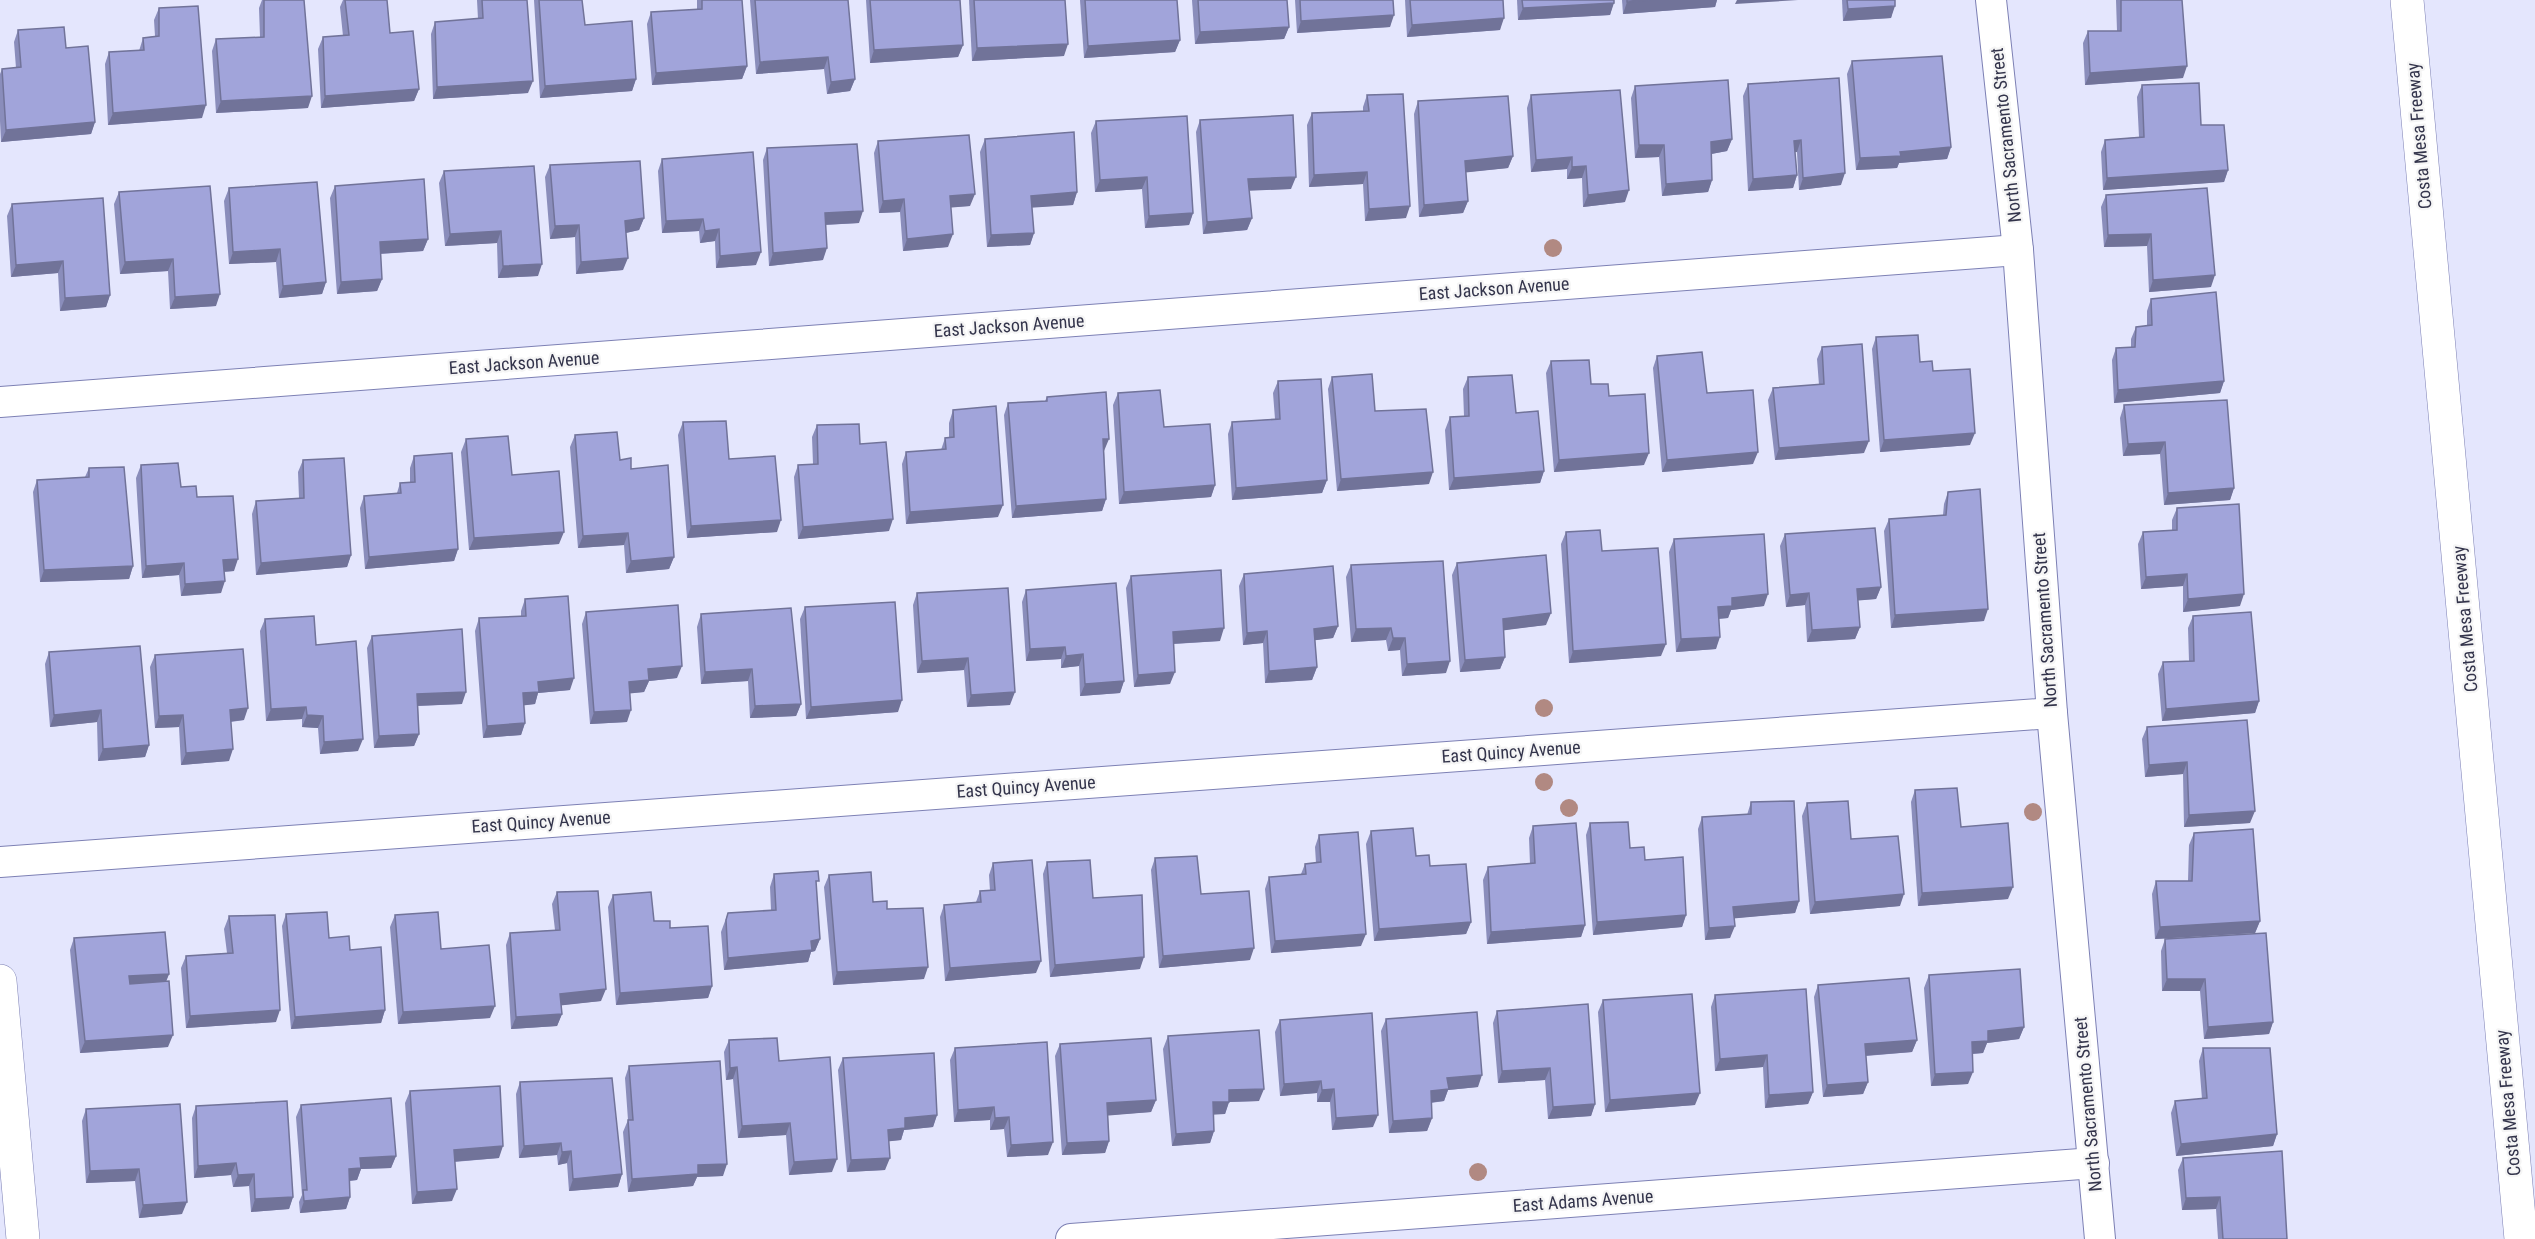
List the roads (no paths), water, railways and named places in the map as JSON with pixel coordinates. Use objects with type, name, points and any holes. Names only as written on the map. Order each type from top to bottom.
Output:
[{"type":"main road","name":"Costa Mesa Freeway","points":[[2407,0],[2521,1239]]},
{"type":"main road","points":[[0,981],[23,1239]]},
{"type":"main road","points":[[2508,1239],[2509,1122]]},
{"type":"street","name":"North Sacramento Street","points":[[1991,0],[2018,250],[2052,713],[2100,1239]]},
{"type":"street","name":"East Jackson Avenue","points":[[0,402],[2018,250]]},
{"type":"street","name":"East Quincy Avenue","points":[[0,862],[2052,713]]},
{"type":"street","name":"East Adams Avenue","points":[[1071,1239],[2094,1163]]}]
